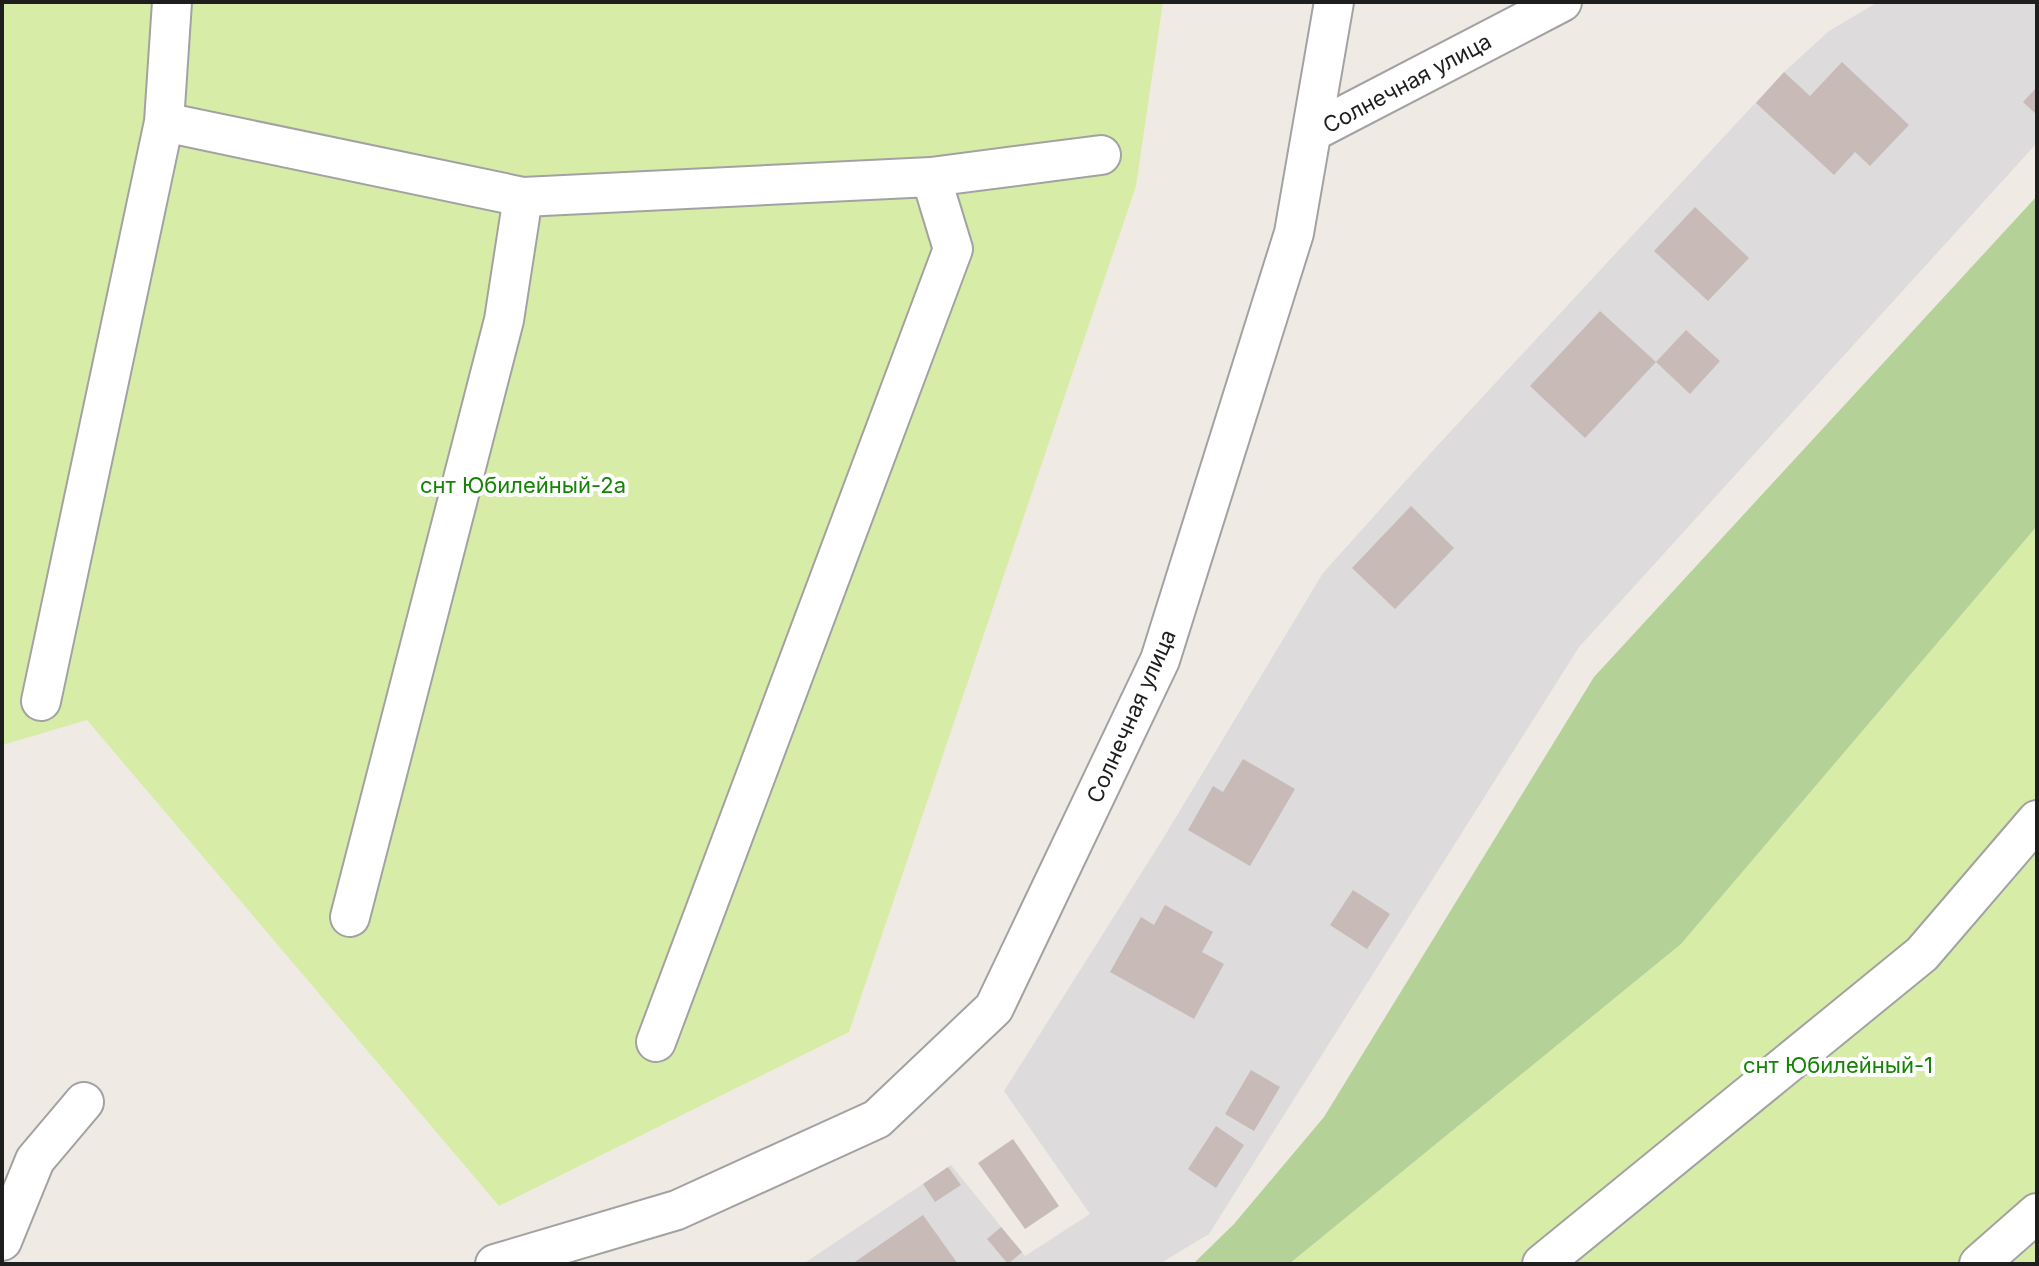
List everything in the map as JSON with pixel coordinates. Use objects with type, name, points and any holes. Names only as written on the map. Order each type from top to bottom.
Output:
[{"type":"street","points":[[41,701],[164,122],[172,2]]},
{"type":"street","points":[[1312,132],[1334,2]]},
{"type":"street","name":"Солнечная улица","points":[[495,1264],[677,1210],[877,1119],[994,1008],[1160,660],[1294,233],[1312,132],[1562,2]]},
{"type":"street","points":[[164,122],[523,197],[931,177],[1101,155]]},
{"type":"street","points":[[656,1042],[953,249],[931,177]]},
{"type":"street","points":[[350,917],[504,320],[523,197]]},
{"type":"street","points":[[1542,1264],[1922,954],[2037,820]]},
{"type":"street","points":[[2,1241],[35,1160],[84,1102]]},
{"type":"street","points":[[1979,1264],[2037,1213]]},
{"type":"shaded area","points":[[1878,2],[2037,2],[2037,143],[1579,647],[1209,1234],[1159,1264],[803,1264],[951,1165],[1025,1256],[1090,1214],[1004,1091],[1164,837],[1323,573],[1784,72],[1829,31]]},
{"type":"green space","name":"снт Юбилейный-2а","points":[[2,2],[1163,2],[1136,186],[849,1032],[499,1206],[87,720],[2,745]]},
{"type":"green space","points":[[2037,196],[2037,526],[1681,944],[1289,1264],[1193,1264],[1234,1224],[1324,1117],[1594,677]]},
{"type":"green space","name":"снт Юбилейный-1","points":[[2037,526],[2037,1264],[1289,1264],[1681,944]]},
{"type":"building","points":[[1842,62],[1909,125],[1870,166],[1855,152],[1834,175],[1756,103],[1784,72],[1810,96]]},
{"type":"building","points":[[2037,87],[2037,115],[2023,102]]},
{"type":"building","points":[[1695,207],[1749,258],[1708,301],[1654,251]]},
{"type":"building","points":[[1600,311],[1656,362],[1585,438],[1530,386]]},
{"type":"building","points":[[1686,330],[1720,361],[1690,394],[1656,362]]},
{"type":"building","points":[[1411,506],[1454,548],[1395,609],[1352,568]]},
{"type":"building","points":[[1243,759],[1295,789],[1250,866],[1188,830],[1213,786],[1223,792]]},
{"type":"building","points":[[1353,890],[1390,914],[1367,949],[1330,925]]},
{"type":"building","points":[[1165,905],[1213,932],[1202,952],[1224,964],[1194,1019],[1110,972],[1141,917],[1154,925]]},
{"type":"building","points":[[1251,1070],[1280,1087],[1254,1131],[1225,1114]]},
{"type":"building","points":[[1216,1126],[1244,1145],[1216,1188],[1188,1169]]},
{"type":"building","points":[[1013,1139],[1059,1206],[1025,1229],[978,1163]]},
{"type":"building","points":[[948,1167],[961,1185],[935,1202],[923,1184]]},
{"type":"building","points":[[923,1215],[958,1264],[852,1264]]},
{"type":"building","points":[[1001,1227],[1022,1252],[1008,1264],[987,1239]]}]
